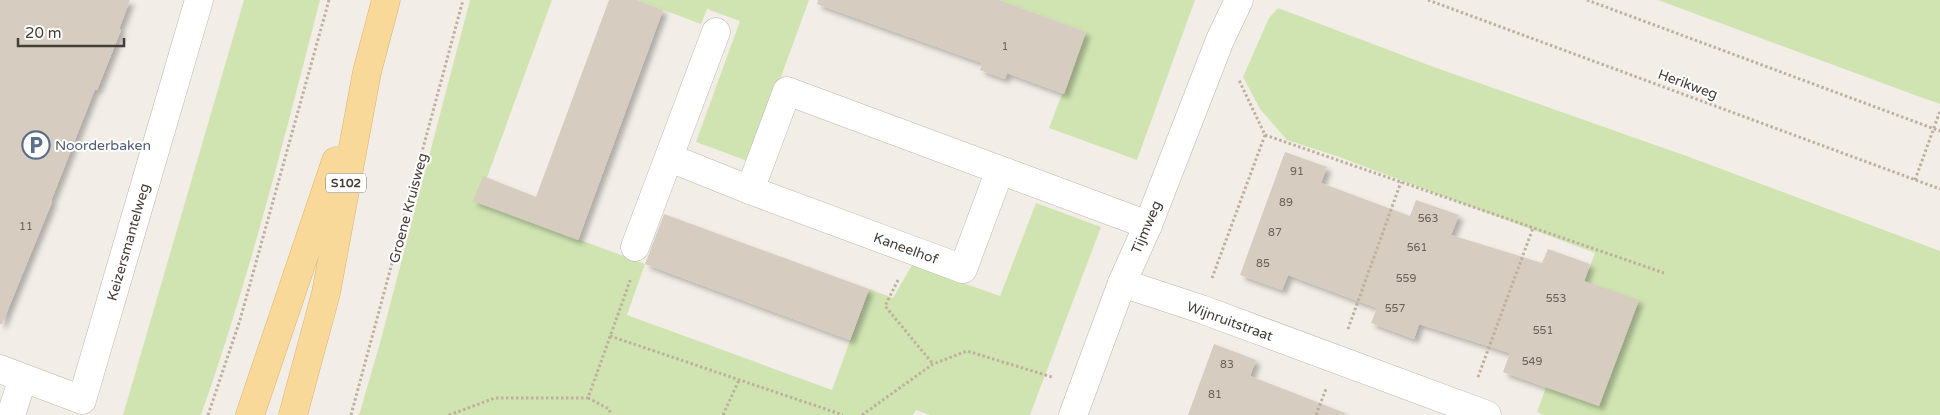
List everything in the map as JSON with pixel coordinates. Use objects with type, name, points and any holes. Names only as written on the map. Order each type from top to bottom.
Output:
[{"type":"main road","name":"S102","points":[[250,415],[367,72],[386,0]]},
{"type":"main road","name":"S102","points":[[293,415],[326,293],[367,72]]},
{"type":"street","name":"Keizersmantelweg","points":[[11,374],[82,400],[199,0]]},
{"type":"street","name":"Tijmweg","points":[[1073,415],[1122,282],[1148,225],[1220,40],[1239,0]]},
{"type":"street","points":[[636,247],[716,32]]},
{"type":"street","points":[[750,190],[787,91],[1148,225]]},
{"type":"street","name":"Kaneelhof","points":[[670,158],[750,190],[963,269],[1000,170]]},
{"type":"street","name":"Wijnruitstraat","points":[[1122,282],[1477,411]]},
{"type":"street","points":[[11,374],[11,415]]},
{"type":"path","points":[[208,415],[240,320],[329,0]]},
{"type":"path","name":"Groene Kruisweg","points":[[351,415],[463,0]]},
{"type":"path","name":"Herikweg","points":[[1428,0],[1940,189]]},
{"type":"path","points":[[1587,0],[1940,131]]},
{"type":"path","points":[[1220,40],[1265,134],[1664,273]]},
{"type":"path","points":[[1914,180],[1940,110]]},
{"type":"path","points":[[1200,310],[1265,134]]},
{"type":"path","points":[[1316,415],[1338,360],[1401,182]]},
{"type":"path","points":[[1477,411],[1533,228]]},
{"type":"path","points":[[588,398],[633,272],[636,247]]},
{"type":"path","points":[[914,251],[885,306],[933,364]]},
{"type":"path","points":[[610,336],[843,415]]},
{"type":"path","points":[[862,415],[933,364],[967,351],[1083,388]]},
{"type":"path","points":[[723,415],[739,380]]},
{"type":"path","points":[[449,415],[495,398],[588,398],[609,408],[611,415]]},
{"type":"green space","points":[[244,0],[320,0],[250,261],[201,415],[123,415]]},
{"type":"green space","points":[[470,0],[552,0],[478,202],[645,264],[627,315],[832,390],[869,289],[893,298],[912,265],[1000,296],[1036,203],[1101,227],[1030,415],[930,415],[916,410],[913,415],[359,415],[380,343]]},
{"type":"green space","points":[[637,0],[809,0],[750,162],[696,142],[740,21],[707,9],[701,24]]},
{"type":"green space","points":[[999,0],[1195,0],[1137,160],[1049,128],[1086,32]]},
{"type":"green space","points":[[1658,0],[1940,0],[1940,104],[1912,94]]},
{"type":"green space","points":[[1278,8],[1431,66],[1692,158],[1940,251],[1940,415],[1544,415],[1537,412],[1595,253],[1339,157],[1287,140],[1260,109],[1243,77],[1269,18]]},
{"type":"building","name":"Noorderbaken","points":[[0,0],[130,0],[119,29],[121,30],[97,90],[95,89],[52,202],[2,324],[0,324]]},
{"type":"building","points":[[609,0],[637,0],[663,10],[578,240],[473,201],[483,176],[536,197]]},
{"type":"building","points":[[818,0],[999,0],[1086,32],[1064,94],[1007,73],[1005,79],[980,70],[982,63],[817,4]]},
{"type":"building","points":[[1285,152],[1327,167],[1321,183],[1410,216],[1416,200],[1459,215],[1451,235],[1542,263],[1548,249],[1590,264],[1584,281],[1639,300],[1599,406],[1503,372],[1510,353],[1419,324],[1414,339],[1371,323],[1377,308],[1288,275],[1282,290],[1240,275]]},
{"type":"building","points":[[664,214],[869,289],[850,340],[645,264]]},
{"type":"building","points":[[1214,344],[1256,360],[1250,376],[1345,413],[1344,415],[1188,415]]},
{"type":"place","name":"Noorderbaken","points":[[36,145]]}]
